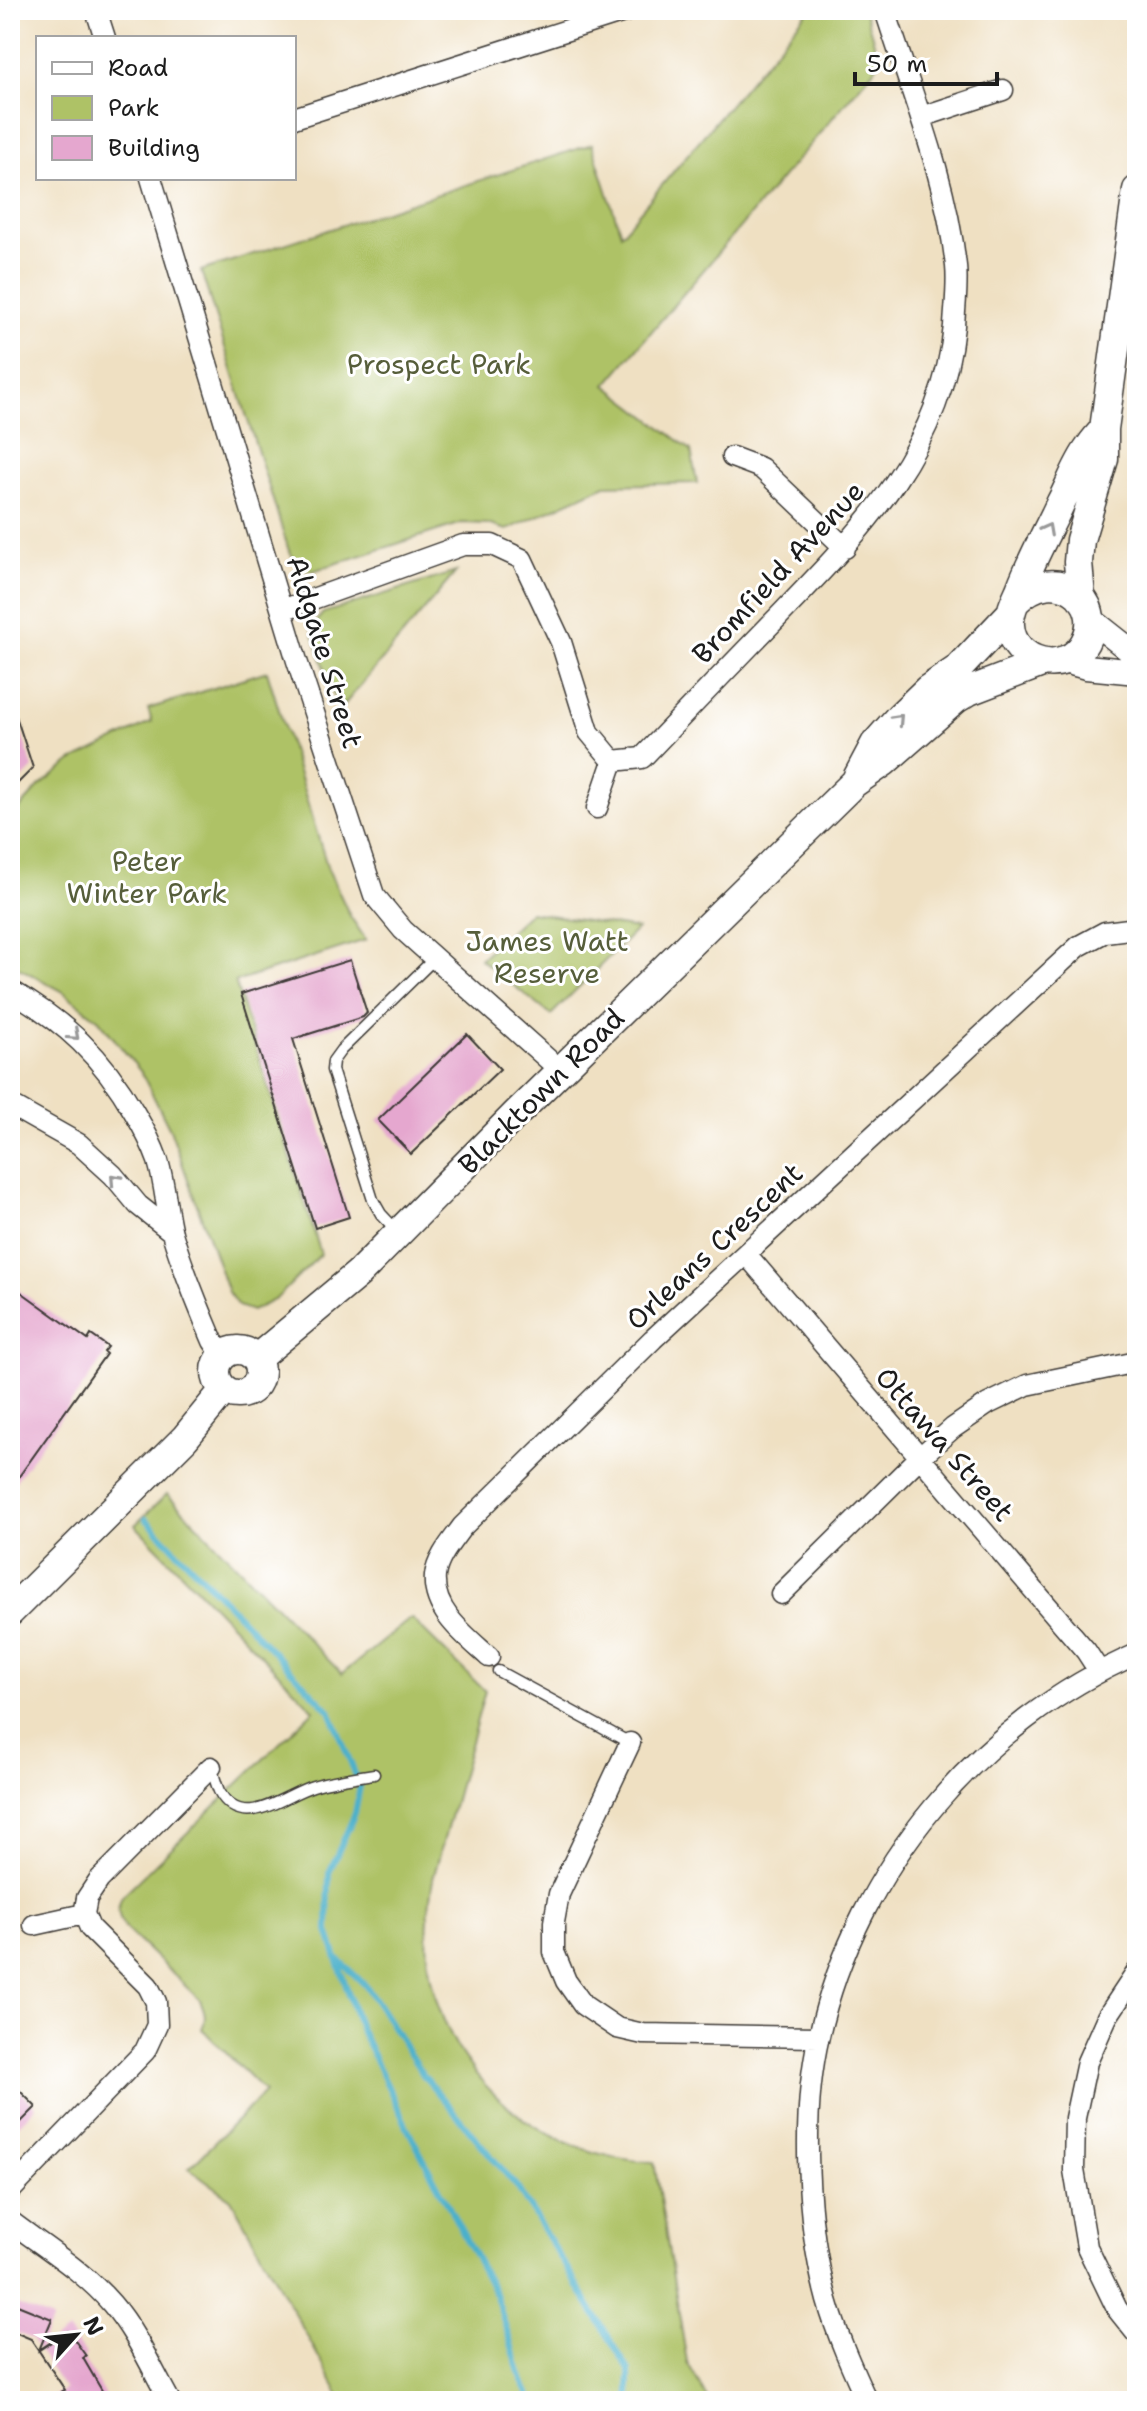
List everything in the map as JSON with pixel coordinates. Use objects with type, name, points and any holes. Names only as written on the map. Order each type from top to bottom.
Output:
[{"type":"main road","name":"Blacktown Road","points":[[1085,608],[1078,562],[1080,540],[1104,459],[1104,429],[1137,190]]},
{"type":"main road","name":"Blacktown Road","points":[[854,783],[875,744],[899,717],[928,689],[959,668],[1013,607],[1032,559],[1088,449],[1104,429]]},
{"type":"main road","points":[[1060,584],[1072,590],[1085,608],[1086,641],[1073,656],[1053,662],[1030,658],[1013,638],[1010,626],[1013,607],[1025,592],[1035,586],[1060,584]]},
{"type":"main road","name":"Blacktown Road","points":[[256,1359],[358,1274],[560,1070],[854,783],[969,691],[1053,662]]},
{"type":"main road","points":[[244,1350],[256,1359],[261,1372],[251,1391],[237,1395],[224,1390],[219,1384],[216,1369],[223,1356],[244,1350]]},
{"type":"main road","points":[[10,1612],[185,1438],[224,1390]]},
{"type":"street","points":[[96,10],[104,36]]},
{"type":"street","points":[[296,117],[630,10]]},
{"type":"street","name":"Bromfield Avenue","points":[[613,761],[642,758],[845,548],[886,498],[930,422],[952,347],[956,269],[937,169],[885,10]]},
{"type":"street","points":[[921,117],[1003,90]]},
{"type":"street","name":"Aldgate Street","points":[[152,180],[297,661],[374,895],[403,930],[560,1070]]},
{"type":"street","points":[[732,457],[761,468],[845,548]]},
{"type":"street","points":[[282,610],[463,545],[492,545],[522,559],[561,642],[589,732],[613,761],[597,808]]},
{"type":"street","points":[[1085,608],[1137,656]]},
{"type":"street","points":[[1053,662],[1137,672]]},
{"type":"street","name":"Orleans Crescent","points":[[493,1664],[440,1605],[435,1576],[444,1551],[462,1527],[653,1339],[1079,946],[1105,932],[1137,928]]},
{"type":"street","points":[[10,990],[74,1034],[91,1050],[123,1092],[158,1161],[172,1232],[201,1314],[223,1356]]},
{"type":"street","points":[[10,1105],[79,1144],[113,1175],[138,1205],[172,1232]]},
{"type":"street","name":"Ottawa Street","points":[[746,1254],[1086,1651],[1099,1671]]},
{"type":"street","points":[[781,1594],[919,1458],[953,1428],[988,1404],[1027,1385],[1137,1362]]},
{"type":"street","points":[[867,2401],[846,2355],[827,2299],[815,2240],[809,2187],[808,2116],[818,2037],[832,1989],[861,1919],[886,1873],[914,1831],[964,1773],[999,1740],[1064,1692],[1099,1671],[1137,1654]]},
{"type":"street","points":[[630,1743],[559,1894],[554,1922],[554,1952],[566,1981],[583,2005],[617,2028],[643,2034],[818,2037]]},
{"type":"street","points":[[10,2191],[145,2051],[157,2025],[156,2002],[148,1986],[90,1928],[84,1914],[87,1898],[99,1880],[211,1767]]},
{"type":"street","points":[[34,1925],[84,1914]]},
{"type":"street","points":[[1137,1972],[1107,2017],[1087,2062],[1075,2118],[1074,2170],[1087,2247],[1117,2309],[1137,2334]]},
{"type":"street","points":[[10,2221],[95,2285],[114,2306],[170,2401]]},
{"type":"lane","points":[[399,1233],[373,1200],[332,1070],[333,1061],[434,959]]},
{"type":"lane","points":[[493,1664],[630,1743]]},
{"type":"lane","points":[[211,1767],[220,1792],[232,1806],[244,1811],[260,1809],[313,1786],[374,1774]]},
{"type":"green space","name":"Prospect Park","points":[[809,10],[864,10],[880,62],[606,385],[691,450],[697,483],[605,485],[507,530],[487,524],[462,523],[313,571],[301,568],[289,551],[201,271],[592,144],[621,234]]},
{"type":"green space","points":[[456,572],[339,711],[311,627],[323,613]]},
{"type":"green space","name":"Peter Winter Park","points":[[267,671],[328,869],[350,916],[366,940],[235,982],[321,1254],[276,1299],[252,1311],[238,1306],[228,1292],[170,1129],[141,1072],[99,1020],[62,991],[10,963],[10,819],[40,786],[72,761],[152,722],[148,709]]},
{"type":"green space","name":"James Watt Reserve","points":[[530,912],[637,929],[551,1015],[480,959]]},
{"type":"green space","points":[[167,1494],[342,1674],[411,1618],[485,1691],[433,1879],[427,1931],[432,1983],[444,2021],[462,2055],[485,2085],[513,2110],[544,2131],[578,2147],[615,2157],[654,2162],[687,2362],[709,2401],[343,2401],[231,2199],[189,2168],[265,2092],[202,2029],[205,2014],[200,2000],[125,1928],[118,1908],[122,1896],[314,1710],[135,1525]]},
{"type":"building","points":[[10,707],[13,707],[33,768],[10,791]]},
{"type":"building","points":[[350,960],[367,1013],[363,1017],[293,1039],[349,1217],[315,1228],[241,994]]},
{"type":"building","points":[[467,1034],[500,1069],[411,1154],[378,1120]]},
{"type":"building","points":[[10,1284],[88,1340],[91,1335],[108,1347],[10,1489]]},
{"type":"building","points":[[10,2081],[36,2107],[10,2133]]},
{"type":"building","points":[[10,2302],[52,2319],[39,2350],[68,2331],[86,2356],[83,2358],[108,2401],[44,2401],[65,2390],[31,2339],[10,2330]]},
{"type":"waterway","points":[[146,1519],[330,1711],[360,1786],[355,1813],[329,1873],[328,1931],[359,2026],[412,2137],[496,2296],[532,2401]]},
{"type":"waterway","points":[[338,1959],[367,1987],[423,2075],[517,2187],[629,2370],[629,2401]]}]
